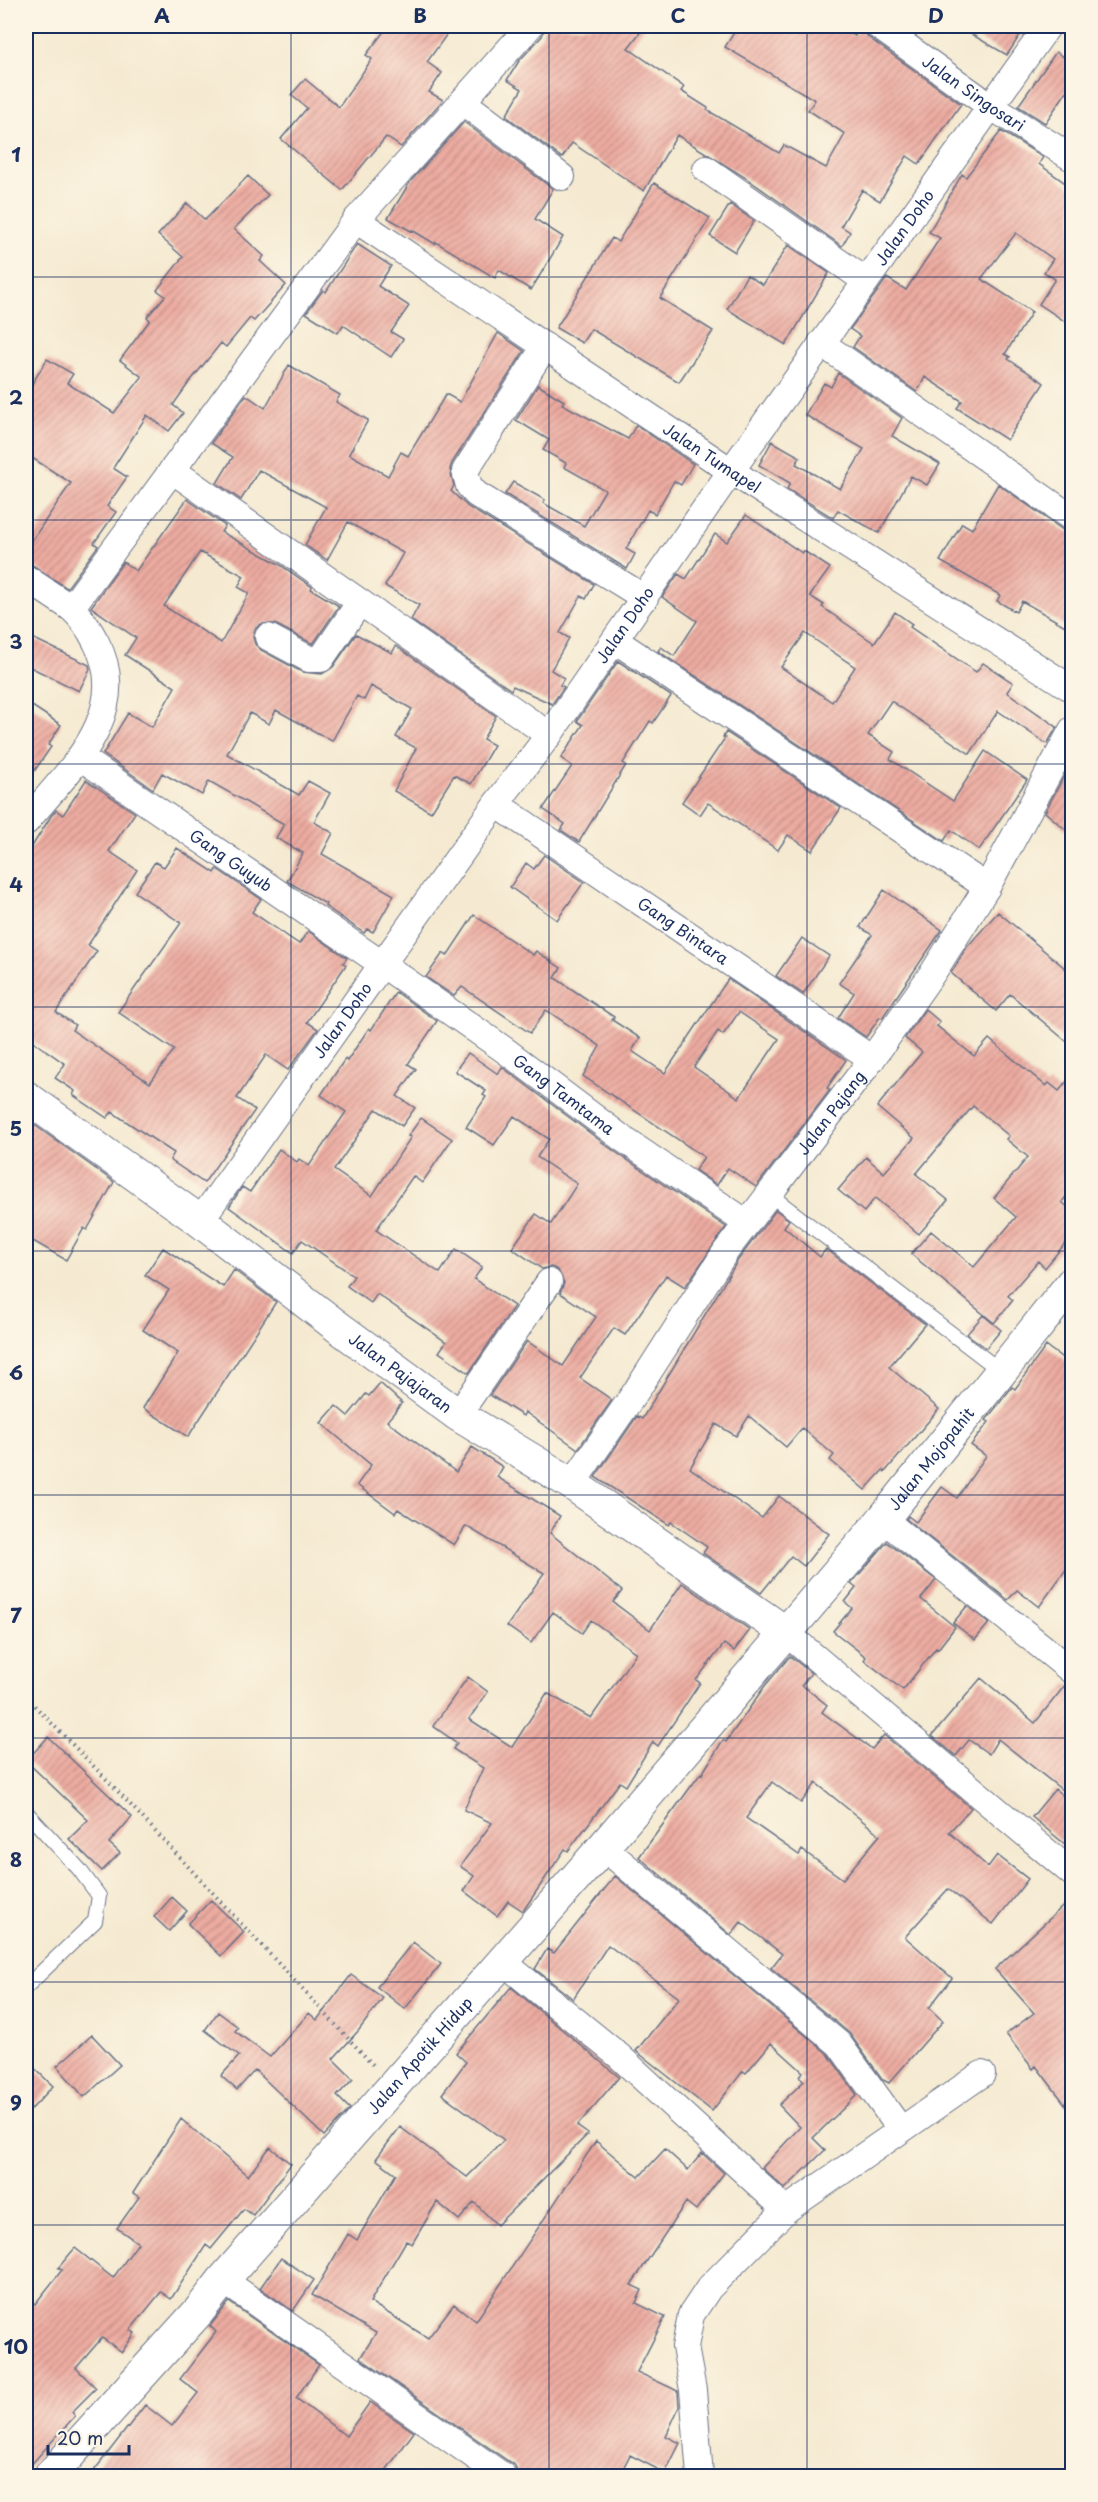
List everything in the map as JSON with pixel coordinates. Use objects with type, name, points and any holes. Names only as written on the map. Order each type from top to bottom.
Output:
[{"type":"street","points":[[71,608],[356,220],[530,26]]},
{"type":"street","name":"Jalan Singosari","points":[[878,26],[990,106],[1072,158]]},
{"type":"street","name":"Jalan Doho","points":[[200,1221],[496,804],[616,641],[731,471],[1048,26]]},
{"type":"street","points":[[463,102],[562,177]]},
{"type":"street","points":[[706,169],[866,281]]},
{"type":"street","name":"Jalan Tumapel","points":[[356,220],[731,471],[1072,689]]},
{"type":"street","points":[[821,343],[1072,518]]},
{"type":"street","points":[[545,346],[465,471],[469,486],[476,494],[645,598]]},
{"type":"street","points":[[172,470],[549,735]]},
{"type":"street","points":[[26,578],[82,617],[106,663],[108,683],[105,711],[95,734],[80,757],[26,822]]},
{"type":"street","points":[[268,637],[309,659],[321,659],[360,602]]},
{"type":"street","points":[[616,641],[987,887]]},
{"type":"street","name":"Jalan Pajang","points":[[572,1484],[641,1384],[726,1251],[872,1059],[934,971],[987,887],[1072,730]]},
{"type":"street","name":"Gang Guyub","points":[[80,757],[382,964]]},
{"type":"street","name":"Gang Bintara","points":[[496,804],[872,1059]]},
{"type":"street","name":"Gang Tamtama","points":[[382,964],[506,1051],[622,1139],[747,1223]]},
{"type":"street","name":"Jalan Pajajaran","points":[[26,1097],[200,1221],[338,1327],[458,1414],[572,1484],[785,1632]]},
{"type":"street","points":[[458,1414],[549,1282]]},
{"type":"street","name":"Jalan Mojopahit","points":[[785,1632],[883,1520],[1072,1284]]},
{"type":"street","points":[[883,1520],[1072,1671]]},
{"type":"street","points":[[785,1632],[1069,1862]]},
{"type":"street","name":"Jalan Apotik Hidup","points":[[50,2476],[191,2320],[223,2280],[603,1847],[785,1632]]},
{"type":"street","points":[[603,1847],[839,2044],[902,2130]]},
{"type":"street","points":[[502,1961],[620,2056],[786,2210]]},
{"type":"street","points":[[700,2476],[693,2390],[685,2348],[691,2314],[709,2288],[786,2210],[982,2074]]},
{"type":"street","points":[[223,2280],[503,2476]]},
{"type":"lane","points":[[769,1194],[1002,1372]]},
{"type":"lane","points":[[26,1812],[79,1869],[99,1896],[95,1920],[26,1987]]},
{"type":"path","points":[[26,1697],[112,1785],[393,2087]]},
{"type":"building","points":[[388,26],[436,26],[447,34],[427,62],[442,73],[429,92],[443,100],[401,147],[386,137],[342,190],[281,139],[307,108],[291,95],[305,79],[339,107],[372,59],[366,55]]},
{"type":"building","points":[[545,26],[645,26],[628,48],[684,87],[681,91],[708,108],[707,110],[779,153],[784,145],[826,168],[845,134],[808,110],[815,100],[725,47],[738,26],[837,26],[855,36],[860,27],[869,38],[961,104],[919,164],[907,156],[880,201],[862,190],[841,226],[850,232],[842,246],[746,178],[677,135],[644,191],[572,143],[562,158],[506,116],[522,89],[507,80],[519,61],[542,36]]},
{"type":"building","points":[[957,26],[1026,26],[1007,55]]},
{"type":"building","points":[[1056,52],[1072,63],[1072,84],[1045,123],[1018,106]]},
{"type":"building","points":[[464,122],[553,189],[535,219],[563,237],[531,290],[499,270],[495,278],[436,242],[435,244],[388,218],[410,182]]},
{"type":"building","points":[[1001,131],[1043,157],[1039,164],[1072,188],[1072,326],[1039,304],[1055,279],[1044,272],[1053,259],[1016,233],[981,279],[1032,312],[1005,354],[1010,357],[1008,359],[1044,383],[1007,440],[957,408],[962,401],[925,377],[917,392],[853,347],[860,336],[850,329],[887,278],[906,290],[940,238],[929,232],[962,174],[966,177]]},
{"type":"building","points":[[248,176],[268,195],[234,229],[264,256],[260,261],[286,285],[254,321],[250,318],[226,347],[221,343],[188,384],[173,405],[183,413],[169,431],[147,415],[113,468],[127,477],[107,506],[116,512],[94,543],[98,546],[67,588],[26,563],[26,549],[71,483],[26,454],[26,394],[47,359],[73,374],[67,383],[114,413],[142,377],[120,360],[150,320],[147,317],[165,296],[157,290],[183,257],[158,235],[187,203],[205,220]]},
{"type":"building","points":[[654,183],[710,218],[660,298],[713,331],[679,382],[591,329],[582,343],[556,328],[612,238],[618,242]]},
{"type":"building","points":[[730,204],[754,221],[735,252],[710,236]]},
{"type":"building","points":[[357,244],[391,266],[378,286],[409,306],[391,332],[403,339],[391,357],[343,325],[338,333],[306,313],[323,290],[326,292]]},
{"type":"building","points":[[788,245],[829,273],[786,345],[727,309],[747,275],[763,285]]},
{"type":"building","points":[[498,333],[524,351],[452,463],[450,469],[454,486],[451,491],[468,507],[594,584],[586,599],[581,596],[560,633],[569,638],[551,670],[564,678],[560,685],[564,687],[552,704],[513,686],[511,690],[411,620],[419,605],[385,586],[403,553],[348,522],[327,560],[305,545],[326,507],[259,470],[241,500],[217,483],[233,457],[211,443],[246,395],[265,408],[289,365],[340,395],[336,402],[368,420],[349,454],[388,476],[401,452],[408,456],[446,394],[460,402]]},
{"type":"building","points":[[838,373],[902,418],[892,436],[940,464],[927,485],[911,476],[879,533],[838,510],[833,518],[787,489],[790,483],[759,465],[772,441],[800,457],[796,464],[840,489],[864,449],[805,415],[824,383],[831,387]]},
{"type":"building","points":[[538,385],[564,401],[562,404],[628,439],[636,425],[693,464],[681,485],[674,481],[655,514],[648,510],[626,549],[635,554],[627,569],[505,494],[513,482],[545,500],[543,503],[584,526],[605,490],[564,467],[566,463],[543,450],[549,440],[516,420]]},
{"type":"building","points":[[998,484],[1063,530],[1072,533],[1072,630],[1022,601],[1016,612],[997,601],[1000,595],[940,561],[962,523],[972,529]]},
{"type":"building","points":[[187,499],[225,526],[221,532],[279,564],[312,587],[311,589],[339,606],[313,644],[275,624],[261,624],[255,629],[253,637],[255,644],[261,650],[302,672],[322,674],[333,667],[356,634],[392,653],[396,646],[496,716],[483,739],[494,745],[471,784],[454,775],[431,812],[394,791],[416,748],[396,737],[412,709],[371,686],[364,700],[357,696],[332,741],[276,710],[269,724],[250,713],[227,754],[299,795],[308,781],[330,793],[314,822],[333,833],[322,854],[394,895],[373,932],[367,929],[364,933],[325,906],[326,904],[287,881],[303,853],[276,838],[284,824],[209,781],[202,795],[162,773],[153,789],[103,754],[128,713],[152,727],[175,687],[125,655],[136,638],[91,607],[123,562],[136,571]],"holes":[[[200,552],[244,576],[238,587],[249,593],[221,643],[164,606]]]},
{"type":"building","points":[[746,515],[802,553],[804,551],[830,568],[810,596],[874,643],[895,612],[912,624],[910,627],[976,672],[983,663],[1013,683],[1007,692],[1057,727],[1047,744],[998,711],[970,754],[891,701],[868,735],[894,752],[890,759],[953,801],[985,751],[1027,780],[979,850],[951,830],[944,841],[658,651],[661,647],[674,656],[697,621],[662,597],[678,574],[686,579],[715,534],[727,542]],"holes":[[[805,633],[855,667],[832,702],[781,667]]]},
{"type":"building","points":[[26,635],[89,665],[90,669],[79,691],[26,665]]},
{"type":"building","points":[[618,661],[671,696],[653,723],[650,721],[623,763],[626,765],[579,842],[561,830],[565,824],[543,809],[572,766],[561,758],[583,725],[577,721]]},
{"type":"building","points":[[26,702],[61,725],[48,745],[51,747],[26,783]]},
{"type":"building","points":[[726,732],[841,808],[812,851],[788,835],[778,850],[708,803],[700,815],[682,802],[725,738],[723,737]]},
{"type":"building","points":[[1072,761],[1072,835],[1045,812]]},
{"type":"building","points":[[86,780],[135,813],[109,851],[137,870],[88,945],[97,951],[56,1012],[75,1025],[72,1030],[150,1083],[174,1050],[118,1012],[181,923],[135,892],[155,862],[164,867],[177,848],[215,873],[217,869],[261,899],[252,912],[299,944],[308,931],[347,958],[343,963],[346,965],[307,1022],[318,1029],[288,1070],[266,1055],[237,1098],[255,1110],[204,1183],[170,1160],[174,1153],[112,1112],[107,1118],[73,1095],[75,1091],[55,1078],[65,1064],[26,1036],[26,856],[51,816],[56,810],[63,815]]},
{"type":"building","points":[[544,855],[584,882],[557,920],[510,887],[526,863],[534,869]]},
{"type":"building","points":[[884,890],[942,930],[882,1018],[880,1017],[866,1037],[838,1018],[854,993],[839,983],[872,935],[860,927]]},
{"type":"building","points":[[998,912],[1072,974],[1072,1046],[1010,994],[996,1011],[951,973],[967,947]]},
{"type":"building","points":[[474,915],[533,955],[536,951],[561,968],[555,978],[614,1017],[612,1020],[640,1038],[632,1051],[665,1073],[728,979],[846,1060],[827,1088],[830,1090],[756,1187],[728,1168],[717,1185],[695,1170],[704,1157],[583,1076],[600,1046],[546,1010],[530,1033],[462,987],[454,996],[426,977],[443,953],[447,956]],"holes":[[[739,1012],[779,1039],[739,1098],[694,1067],[718,1031],[723,1035]]]},
{"type":"building","points":[[802,938],[829,956],[803,994],[776,976]]},
{"type":"building","points":[[396,992],[437,1021],[408,1064],[416,1069],[397,1096],[415,1108],[402,1126],[376,1109],[334,1170],[372,1196],[421,1118],[452,1139],[422,1183],[413,1176],[376,1230],[440,1273],[456,1249],[482,1267],[474,1279],[514,1306],[469,1373],[439,1352],[446,1342],[377,1294],[371,1303],[347,1286],[354,1276],[302,1240],[293,1253],[229,1207],[242,1187],[250,1192],[279,1149],[297,1162],[299,1159],[309,1166],[346,1112],[321,1095],[345,1059],[347,1061],[369,1028],[371,1030]]},
{"type":"building","points":[[925,1009],[940,1022],[937,1026],[974,1056],[989,1039],[1046,1086],[1049,1083],[1059,1091],[1072,1075],[1072,1189],[1062,1202],[1072,1211],[1072,1235],[1045,1268],[1038,1261],[1008,1296],[1013,1300],[994,1323],[911,1254],[931,1231],[974,1267],[1016,1217],[994,1198],[1028,1157],[1006,1139],[1009,1136],[973,1106],[916,1174],[948,1200],[919,1234],[875,1198],[864,1212],[838,1190],[866,1157],[884,1173],[914,1138],[877,1107],[922,1052],[905,1038]]},
{"type":"building","points":[[468,1053],[498,1074],[502,1067],[614,1151],[726,1227],[685,1287],[666,1275],[625,1335],[614,1328],[580,1378],[612,1400],[578,1449],[525,1412],[523,1416],[490,1395],[527,1341],[563,1366],[596,1317],[560,1293],[564,1283],[558,1270],[551,1267],[542,1269],[512,1248],[536,1214],[551,1224],[577,1184],[537,1157],[549,1139],[514,1116],[494,1145],[466,1127],[486,1097],[483,1095],[486,1091],[455,1071]]},
{"type":"building","points":[[26,1119],[114,1182],[87,1230],[84,1228],[66,1260],[26,1237]]},
{"type":"building","points":[[776,1210],[789,1220],[784,1227],[820,1257],[826,1249],[925,1324],[889,1367],[939,1409],[885,1472],[883,1470],[865,1490],[830,1460],[834,1455],[802,1428],[786,1447],[749,1416],[736,1436],[716,1424],[690,1468],[762,1518],[779,1496],[829,1534],[804,1566],[791,1556],[761,1593],[703,1553],[707,1547],[671,1522],[669,1525],[595,1477],[637,1416],[642,1419],[738,1260]]},
{"type":"building","points":[[163,1248],[223,1287],[234,1270],[276,1302],[188,1437],[143,1408],[178,1353],[143,1330],[169,1290],[145,1275]]},
{"type":"building","points":[[983,1315],[1001,1330],[986,1348],[967,1334]]},
{"type":"building","points":[[1046,1346],[1072,1365],[1072,1561],[1039,1607],[1017,1590],[1008,1600],[906,1519],[908,1516],[916,1522],[942,1487],[957,1498],[986,1456],[971,1445],[989,1422],[986,1420],[1012,1387],[1015,1389]]},
{"type":"building","points":[[380,1383],[402,1403],[387,1421],[456,1472],[472,1447],[503,1467],[497,1477],[560,1516],[550,1533],[622,1591],[613,1602],[650,1630],[682,1583],[750,1630],[734,1651],[724,1644],[696,1680],[700,1683],[658,1746],[653,1742],[626,1786],[620,1782],[568,1851],[565,1849],[523,1911],[508,1901],[497,1916],[464,1891],[474,1876],[460,1866],[492,1823],[464,1810],[483,1768],[453,1749],[457,1743],[433,1726],[468,1677],[488,1692],[469,1719],[512,1747],[547,1693],[591,1718],[636,1653],[591,1620],[582,1633],[553,1612],[531,1643],[507,1626],[544,1573],[466,1526],[454,1545],[398,1509],[395,1513],[357,1485],[371,1465],[321,1423],[336,1406],[348,1416],[366,1394],[369,1396]]},
{"type":"building","points":[[887,1542],[936,1580],[921,1599],[955,1627],[903,1690],[864,1660],[866,1657],[833,1631],[852,1608],[845,1602],[856,1588],[851,1584]]},
{"type":"building","points":[[967,1606],[989,1623],[975,1640],[953,1623]]},
{"type":"building","points":[[790,1656],[811,1673],[802,1685],[827,1705],[822,1712],[872,1749],[884,1735],[971,1808],[949,1832],[988,1867],[997,1855],[1028,1879],[993,1924],[948,1889],[905,1937],[952,1978],[929,2008],[943,2021],[889,2083],[883,2080],[849,2033],[771,1968],[782,1954],[741,1922],[731,1935],[639,1857],[702,1774],[723,1740],[726,1742],[764,1687]],"holes":[[[772,1782],[801,1803],[816,1783],[880,1835],[843,1879],[802,1850],[799,1855],[746,1818]]]},
{"type":"building","points":[[981,1678],[1035,1723],[1066,1684],[1072,1686],[1072,1798],[998,1739],[989,1754],[969,1740],[956,1756],[932,1736]]},
{"type":"building","points":[[48,1737],[132,1817],[109,1843],[120,1853],[102,1871],[69,1839],[88,1820],[26,1761]]},
{"type":"building","points":[[1055,1789],[1072,1803],[1072,1850],[1032,1817]]},
{"type":"building","points":[[615,1876],[828,2054],[857,2095],[813,2138],[825,2150],[785,2189],[762,2168],[800,2127],[779,2105],[804,2081],[799,2076],[803,2072],[771,2043],[746,2073],[743,2071],[712,2111],[636,2051],[679,1998],[608,1945],[573,1999],[535,1969],[547,1949],[554,1953]]},
{"type":"building","points":[[172,1897],[187,1911],[169,1931],[154,1917]]},
{"type":"building","points":[[1072,1898],[1072,2113],[1036,2066],[1033,2069],[1006,2034],[1034,2013],[995,1969]]},
{"type":"building","points":[[211,1900],[244,1932],[221,1956],[188,1924]]},
{"type":"building","points":[[413,1942],[441,1964],[405,2009],[377,1987]]},
{"type":"building","points":[[351,1975],[383,1998],[333,2059],[353,2079],[337,2096],[350,2109],[324,2136],[255,2070],[237,2090],[221,2076],[239,2056],[205,2030],[218,2012],[238,2027],[235,2031],[270,2057],[309,2013],[317,2020]]},
{"type":"building","points":[[511,1987],[619,2077],[577,2126],[588,2134],[497,2225],[474,2202],[459,2220],[437,2202],[412,2244],[406,2241],[370,2302],[428,2338],[454,2304],[476,2321],[596,2141],[639,2177],[665,2149],[688,2170],[702,2153],[724,2173],[696,2210],[686,2202],[631,2285],[642,2290],[636,2303],[665,2317],[637,2372],[678,2391],[679,2407],[666,2436],[680,2443],[665,2473],[630,2455],[619,2476],[518,2476],[515,2466],[360,2358],[376,2333],[312,2295],[348,2234],[357,2240],[396,2174],[376,2159],[400,2127],[467,2177],[504,2140],[442,2094],[466,2062],[456,2053]]},
{"type":"building","points":[[92,2035],[120,2065],[84,2097],[57,2066]]},
{"type":"building","points":[[26,2060],[53,2086],[26,2115]]},
{"type":"building","points":[[181,2119],[248,2176],[270,2147],[291,2164],[253,2215],[244,2209],[211,2249],[206,2245],[171,2299],[161,2292],[130,2330],[135,2333],[122,2352],[102,2338],[76,2368],[96,2388],[72,2412],[75,2416],[26,2470],[26,2295],[35,2304],[62,2270],[58,2268],[75,2248],[113,2278],[138,2243],[117,2228],[139,2197],[133,2193]]},
{"type":"building","points":[[281,2258],[314,2280],[293,2311],[260,2288]]},
{"type":"building","points":[[229,2302],[319,2365],[296,2398],[346,2436],[370,2402],[414,2432],[382,2476],[90,2476],[145,2405],[172,2426],[198,2393],[180,2379],[216,2332],[210,2326]]}]
